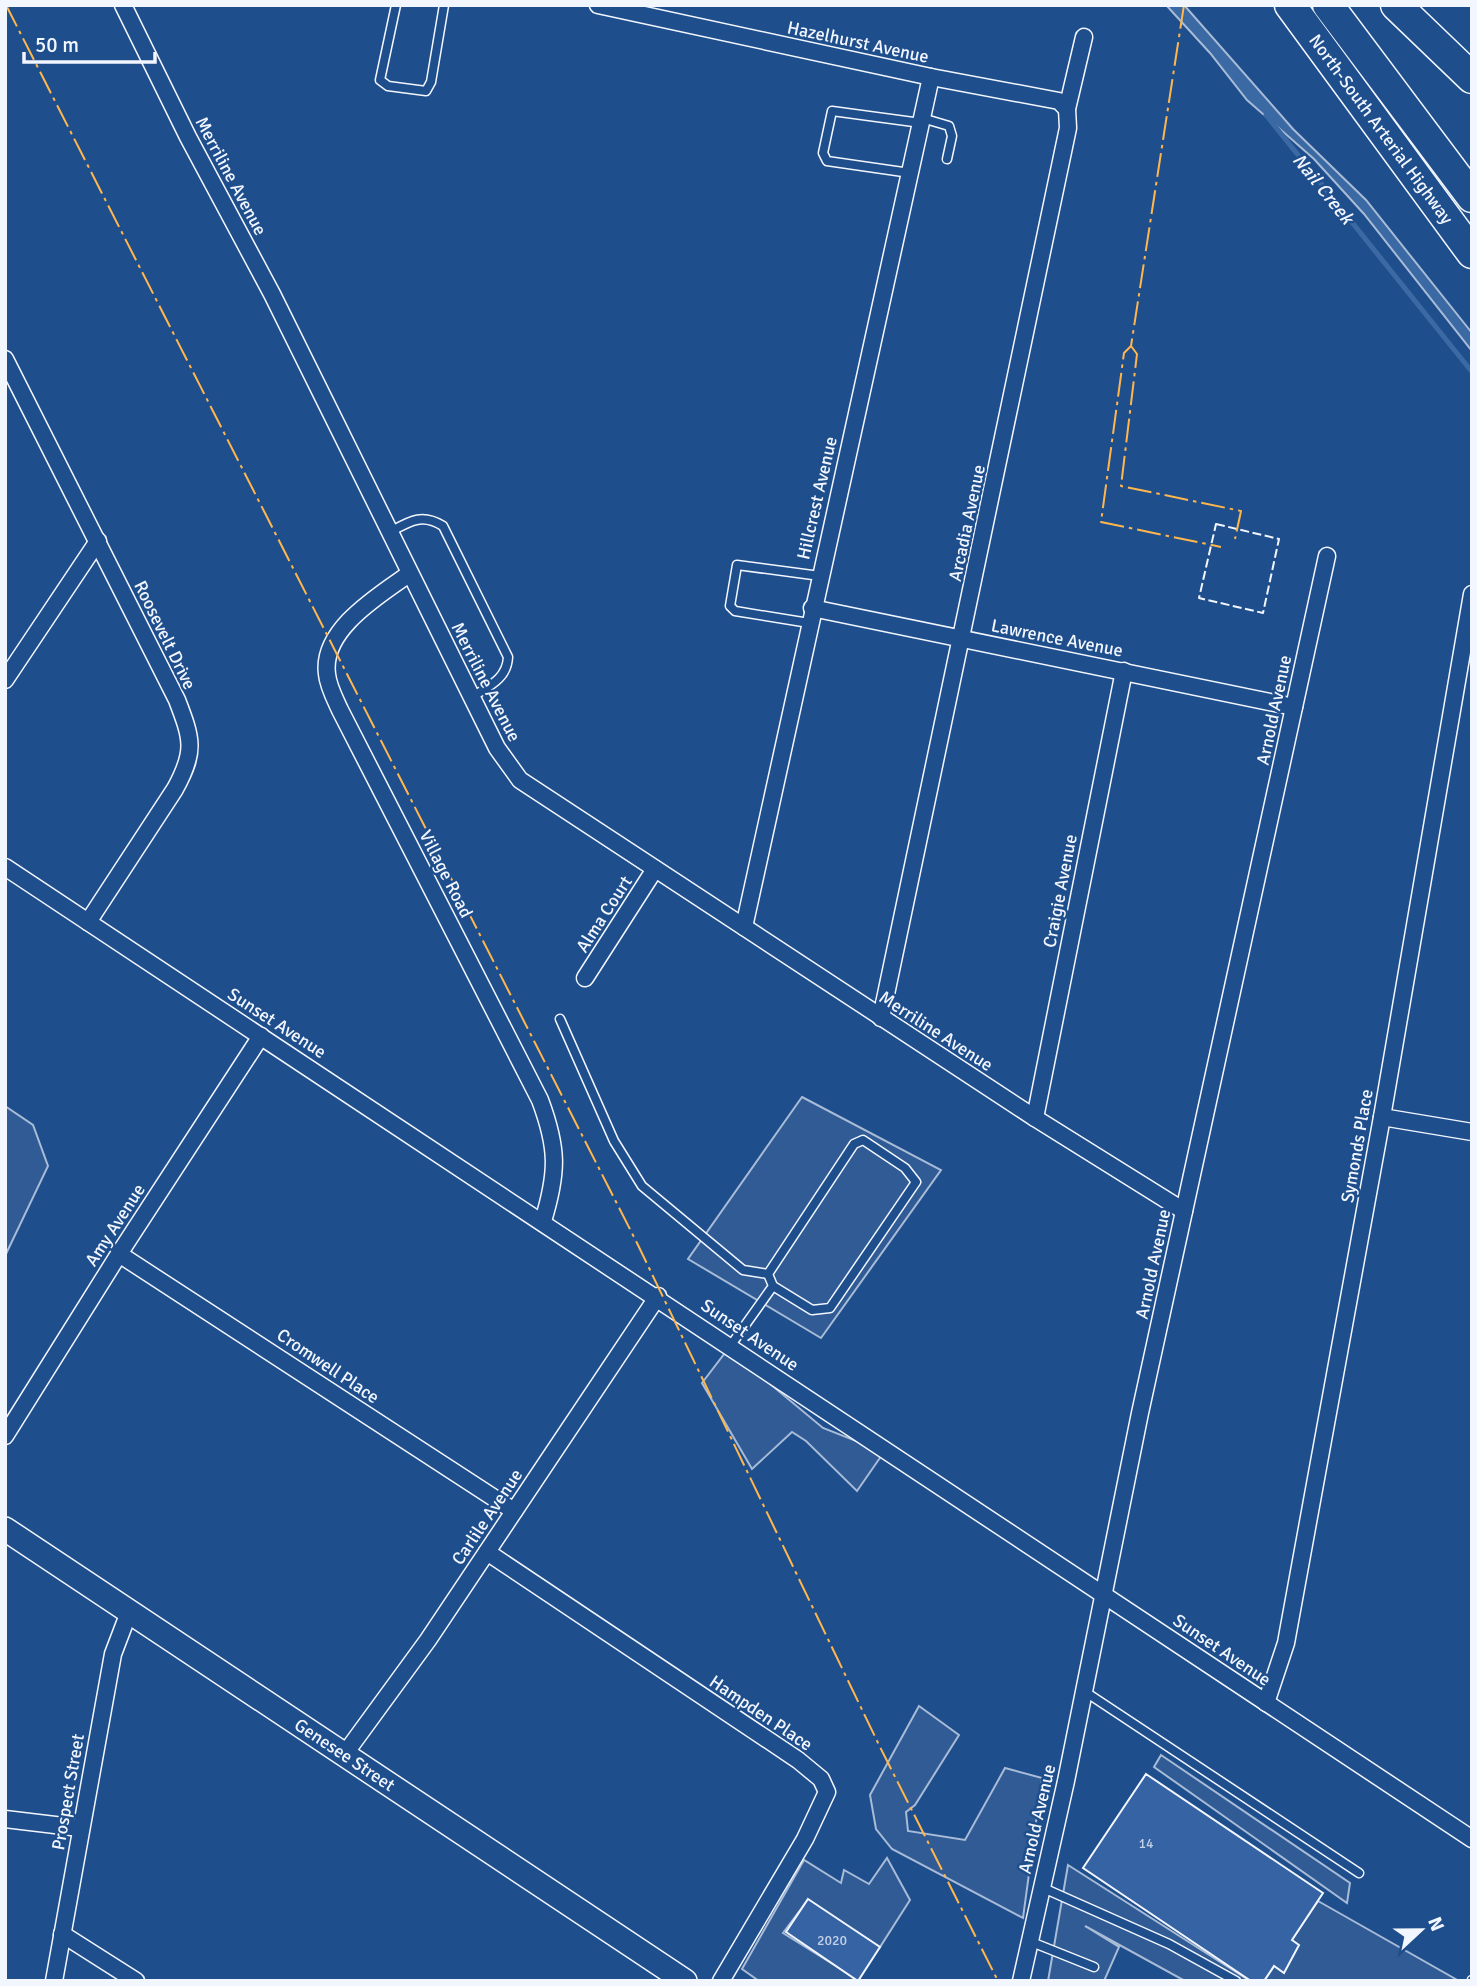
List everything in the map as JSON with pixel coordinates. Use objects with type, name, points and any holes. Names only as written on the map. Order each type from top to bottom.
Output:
[{"type":"highway","name":"North-South Arterial Highway","points":[[1290,5],[1472,253]]},
{"type":"highway","name":"North-South Arterial Highway","points":[[1328,5],[1472,197]]},
{"type":"highway","points":[[1396,5],[1472,78]]},
{"type":"main road","name":"Genesee Street","points":[[5,1529],[677,1978]]},
{"type":"street","name":"Merriline Avenue","points":[[123,5],[188,136],[272,294],[497,748],[520,780],[1035,1118],[1184,1211]]},
{"type":"street","name":"Hazelhurst Avenue","points":[[598,5],[1059,102],[1067,109]]},
{"type":"street","name":"Arcadia Avenue","points":[[881,1018],[963,638],[1068,128],[1067,109],[1084,37]]},
{"type":"street","name":"Hillcrest Avenue","points":[[744,928],[931,77]]},
{"type":"street","name":"Roosevelt Drive","points":[[5,359],[177,700],[192,746],[188,766],[175,789],[88,922]]},
{"type":"street","points":[[5,680],[98,541]]},
{"type":"street","name":"Arnold Avenue","points":[[1021,1981],[1184,1211],[1327,556]]},
{"type":"street","name":"Village Road","points":[[409,574],[381,594],[344,628],[330,649],[327,677],[340,710],[540,1100],[552,1133],[555,1154],[553,1189],[543,1221]]},
{"type":"street","name":"Symonds Place","points":[[1266,1703],[1286,1643],[1382,1117],[1472,594]]},
{"type":"street","name":"Lawrence Avenue","points":[[811,615],[963,638],[1294,707]]},
{"type":"street","name":"Craigie Avenue","points":[[1035,1118],[1124,671]]},
{"type":"street","name":"Sunset Avenue","points":[[5,867],[731,1345],[1472,1839]]},
{"type":"street","name":"Alma Court","points":[[585,978],[655,869]]},
{"type":"street","name":"Amy Avenue","points":[[5,1436],[261,1036]]},
{"type":"street","points":[[1382,1117],[1472,1132]]},
{"type":"street","name":"Cromwell Place","points":[[119,1254],[514,1511]]},
{"type":"street","name":"Carlile Avenue","points":[[344,1755],[487,1552],[657,1296]]},
{"type":"street","name":"Hampden Place","points":[[487,1552],[798,1760],[821,1779],[827,1793],[805,1839],[721,1981]]},
{"type":"street","name":"Prospect Street","points":[[54,1981],[113,1654],[129,1612]]},
{"type":"street","points":[[5,1819],[80,1828]]},
{"type":"street","points":[[62,1934],[136,1981]]},
{"type":"lane","points":[[396,5],[380,80],[388,86],[426,91],[431,82],[444,5]]},
{"type":"lane","points":[[910,173],[827,161],[823,153],[832,111],[948,126],[952,136],[947,159]]},
{"type":"lane","points":[[389,532],[416,518],[432,519],[443,526],[508,657],[508,669],[500,679],[471,697]]},
{"type":"lane","points":[[811,615],[735,611],[730,606],[737,565],[820,576]]},
{"type":"lane","points":[[560,1019],[614,1141],[642,1186],[743,1270],[768,1274]]},
{"type":"lane","points":[[863,1139],[905,1168],[915,1182],[830,1308],[812,1310],[772,1286],[768,1274],[854,1143],[863,1139]]},
{"type":"lane","points":[[731,1345],[772,1286]]},
{"type":"lane","points":[[1084,1691],[1359,1873]]},
{"type":"lane","points":[[1041,1887],[1170,1944],[1236,1981]]},
{"type":"lane","points":[[1029,1941],[1094,1966]]},
{"type":"shaded area","points":[[1166,5],[1184,5],[1293,129],[1366,200],[1472,333],[1472,351],[1364,214],[1314,159],[1247,100],[1210,53]]},
{"type":"shaded area","points":[[802,1097],[941,1170],[821,1338],[688,1259]]},
{"type":"shaded area","points":[[5,1106],[33,1125],[48,1166],[5,1256]]},
{"type":"shaded area","points":[[728,1349],[823,1428],[884,1452],[857,1491],[806,1441],[792,1432],[752,1469],[702,1383]]},
{"type":"shaded area","points":[[919,1706],[959,1735],[915,1805],[906,1812],[908,1831],[965,1840],[1005,1768],[1042,1778],[1023,1918],[892,1849],[876,1829],[870,1795]]},
{"type":"shaded area","points":[[1161,1755],[1350,1883],[1347,1903],[1154,1767]]},
{"type":"shaded area","points":[[887,1858],[910,1900],[880,1947],[807,1901],[783,1933],[860,1981],[759,1981],[742,1969],[804,1860],[841,1883],[844,1870],[869,1884]]},
{"type":"shaded area","points":[[1068,1865],[1250,1981],[1185,1981],[1085,1926],[1119,1947],[1104,1981],[1048,1981]]},
{"type":"shaded area","points":[[1318,1901],[1459,1981],[1264,1981]]},
{"type":"building","points":[[1146,1774],[1323,1893],[1292,1940],[1299,1945],[1284,1973],[1274,1966],[1264,1981],[1251,1981],[1083,1868]]},
{"type":"building","points":[[808,1899],[880,1947],[858,1981],[786,1932]]},
{"type":"waterway","name":"Nail Creek","points":[[1266,115],[1472,372]]},
{"type":"fence","points":[[1216,524],[1279,539],[1263,613],[1199,598],[1216,524]]},
{"type":"power","points":[[6,5],[637,1243],[880,1747],[998,1981]]},
{"type":"power","points":[[1184,5],[1131,346],[1124,353],[1101,522],[1221,547]]},
{"type":"power","points":[[1131,346],[1137,354],[1121,486],[1241,511],[1235,539]]}]
